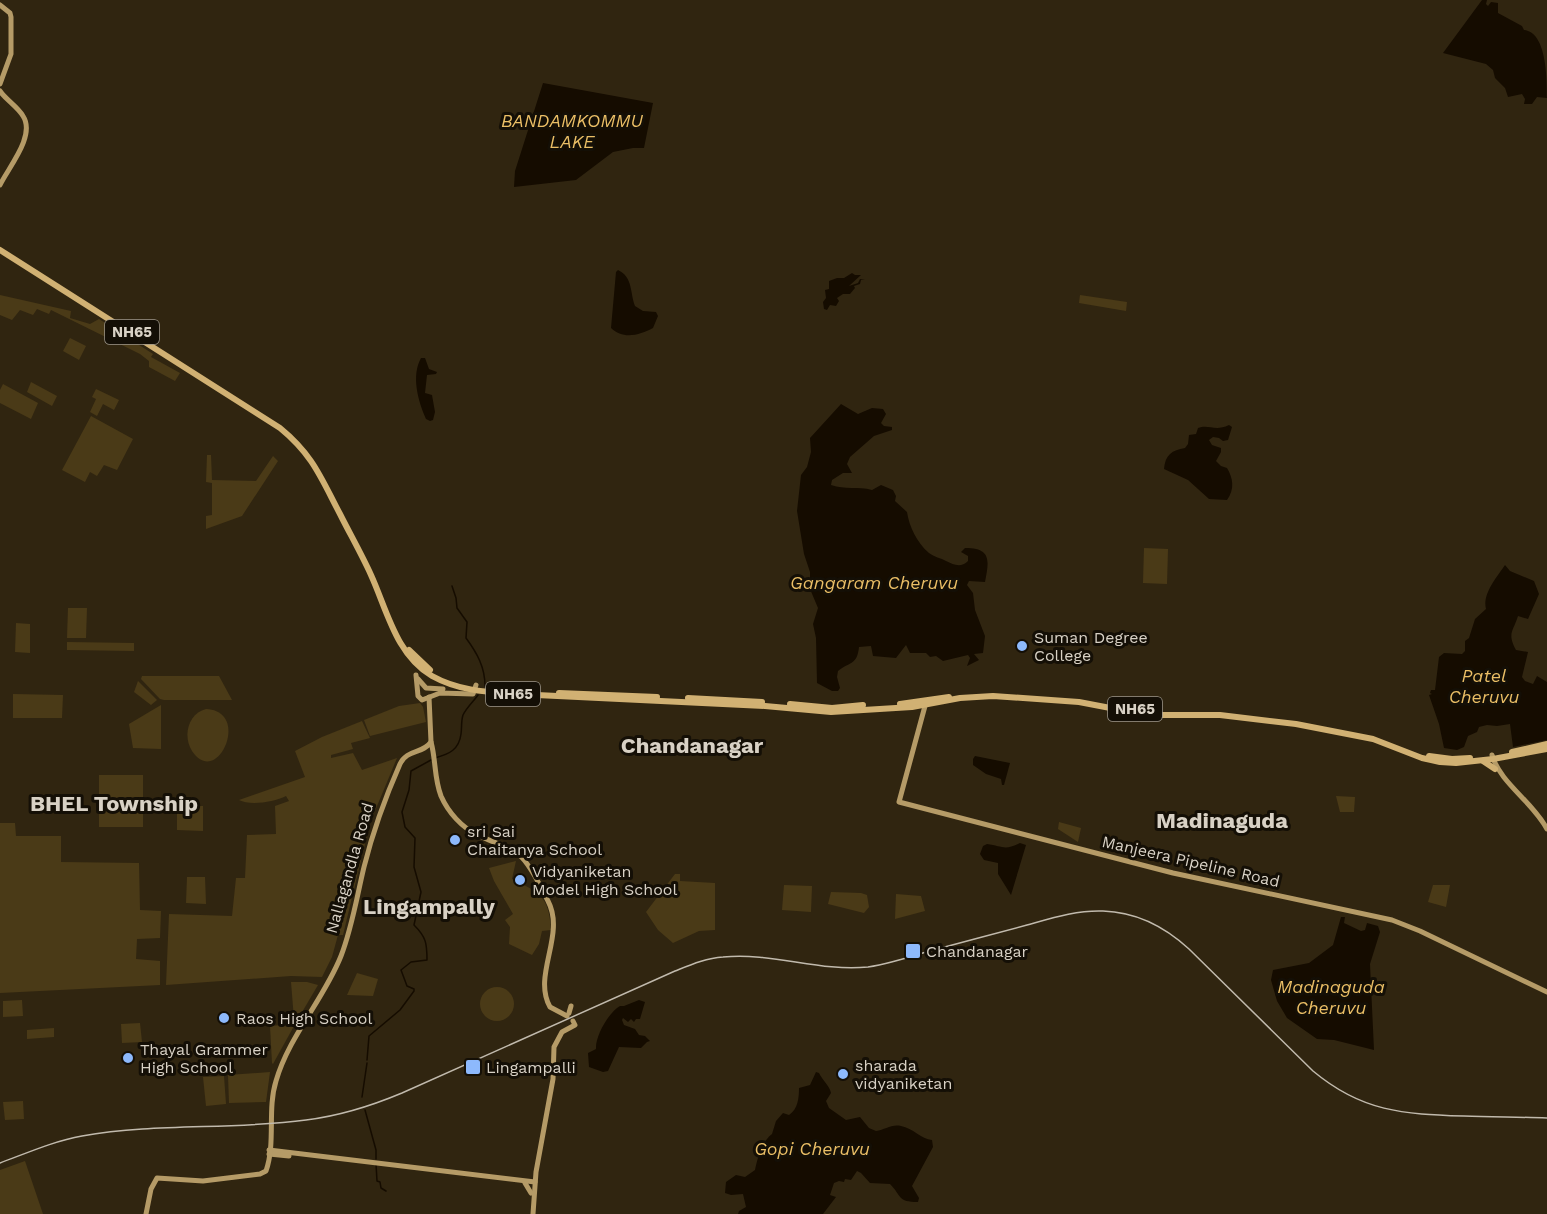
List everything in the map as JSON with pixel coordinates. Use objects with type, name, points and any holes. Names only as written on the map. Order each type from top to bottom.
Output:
[{"type":"highway","name":"NH65","points":[[0,249],[261,415],[286,428],[309,449],[374,577],[403,641],[416,657],[436,674],[464,686],[480,689],[763,704],[831,712],[925,707],[981,692],[1080,699],[1125,710],[1223,711],[1375,736],[1432,756],[1452,759],[1492,761],[1547,744]]},
{"type":"highway","name":"NH65","points":[[1341,730],[1440,762],[1492,761]]},
{"type":"highway","points":[[1479,760],[1499,761],[1547,749]]},
{"type":"main road","points":[[0,5],[10,13],[11,17],[11,54],[0,84]]},
{"type":"main road","points":[[0,91],[25,120],[24,137],[17,159],[9,166],[0,188]]},
{"type":"main road","points":[[476,685],[473,694],[426,687],[416,675],[417,696],[426,706],[430,742],[441,796],[451,814],[477,835],[492,840],[521,856],[549,902],[555,930],[547,965],[546,1000],[550,1007],[569,1014],[571,1006]]},
{"type":"main road","points":[[422,700],[440,693],[462,692],[470,689],[471,686],[468,683]]},
{"type":"main road","points":[[429,697],[430,742]]},
{"type":"main road","name":"Manjeera Pipeline Road","points":[[925,707],[900,802],[1083,850],[1238,887],[1393,919],[1547,990]]},
{"type":"main road","name":"Nallagandla Road","points":[[268,1152],[272,1101],[277,1077],[340,953],[371,829],[401,759],[406,752],[430,742]]},
{"type":"main road","points":[[1492,761],[1534,809],[1547,829]]},
{"type":"main road","points":[[1492,761],[1533,810],[1547,834]]},
{"type":"main road","points":[[532,1214],[531,1193],[534,1183],[553,1079],[554,1047],[562,1032],[573,1023],[561,1031],[552,1046],[552,1078],[534,1183],[532,1214]]},
{"type":"main road","points":[[144,1214],[152,1178],[158,1174],[207,1179],[263,1173],[267,1169],[268,1152],[534,1183]]},
{"type":"main road","points":[[394,1165],[534,1183]]},
{"type":"main road","points":[[525,1183],[531,1193]]},
{"type":"shaded area","points":[[0,295],[71,311],[70,318],[90,324],[99,319],[153,354],[151,357],[180,373],[175,381],[149,367],[149,361],[140,354],[51,310],[49,314],[37,309],[33,315],[20,310],[12,320],[0,315]]},
{"type":"shaded area","points":[[1080,295],[1127,302],[1126,311],[1079,303]]},
{"type":"shaded area","points":[[70,338],[86,346],[79,360],[63,351]]},
{"type":"shaded area","points":[[31,382],[57,396],[52,406],[27,392]]},
{"type":"shaded area","points":[[3,384],[38,403],[31,419],[0,403],[0,390]]},
{"type":"shaded area","points":[[96,389],[119,400],[114,410],[103,404],[97,416],[90,412],[96,399],[92,397]]},
{"type":"shaded area","points":[[91,416],[133,439],[117,470],[104,465],[97,476],[90,472],[85,482],[62,470]]},
{"type":"shaded area","points":[[207,455],[211,455],[212,480],[256,481],[273,456],[278,461],[242,516],[206,529],[206,516],[212,515],[212,483],[206,482]]},
{"type":"shaded area","points":[[1144,548],[1168,549],[1167,584],[1143,583]]},
{"type":"shaded area","points":[[68,608],[87,608],[86,638],[67,638]]},
{"type":"shaded area","points":[[16,623],[30,624],[30,653],[15,652]]},
{"type":"shaded area","points":[[67,642],[134,643],[134,651],[67,650]]},
{"type":"shaded area","points":[[142,676],[219,676],[232,700],[160,699],[141,679]]},
{"type":"shaded area","points":[[138,681],[157,700],[151,705],[134,692]]},
{"type":"shaded area","points":[[13,694],[63,695],[62,718],[13,718]]},
{"type":"shaded area","points":[[420,703],[426,722],[370,736],[364,720],[399,706]]},
{"type":"shaded area","points":[[161,705],[161,749],[133,748],[129,724]]},
{"type":"shaded area","points":[[206,709],[220,713],[227,722],[226,745],[220,755],[211,761],[202,760],[192,751],[188,738],[191,720],[200,711]]},
{"type":"shaded area","points":[[362,721],[370,738],[351,743],[353,749],[331,755],[331,758],[353,753],[362,770],[397,758],[370,823],[343,935],[338,935],[332,957],[322,977],[291,976],[166,985],[169,914],[232,916],[236,878],[245,878],[247,835],[276,834],[275,806],[289,801],[286,796],[262,802],[249,803],[239,800],[305,777],[295,751]]},
{"type":"shaded area","points":[[99,775],[143,775],[143,827],[99,827]]},
{"type":"shaded area","points":[[1336,796],[1355,797],[1354,812],[1340,812]]},
{"type":"shaded area","points":[[177,806],[203,806],[203,831],[177,830]]},
{"type":"shaded area","points":[[1059,822],[1081,828],[1078,842],[1058,829]]},
{"type":"shaded area","points":[[0,823],[15,823],[16,836],[61,836],[61,862],[139,863],[140,910],[161,911],[160,938],[137,939],[136,959],[160,961],[160,985],[0,993]]},
{"type":"shaded area","points":[[516,861],[512,879],[530,888],[541,897],[550,919],[551,930],[542,931],[539,944],[532,955],[509,944],[510,927],[505,920],[513,914],[489,868]]},
{"type":"shaded area","points":[[675,874],[680,874],[680,881],[715,883],[715,930],[699,931],[673,943],[658,930],[646,912]]},
{"type":"shaded area","points":[[187,877],[205,877],[206,904],[186,903]]},
{"type":"shaded area","points":[[784,885],[812,886],[811,912],[782,910]]},
{"type":"shaded area","points":[[1433,885],[1450,885],[1446,907],[1428,902]]},
{"type":"shaded area","points":[[831,892],[867,895],[869,907],[864,913],[828,904]]},
{"type":"shaded area","points":[[896,894],[921,896],[925,911],[895,919]]},
{"type":"shaded area","points":[[357,973],[378,979],[373,996],[347,995]]},
{"type":"shaded area","points":[[291,982],[318,985],[298,1019],[294,1019]]},
{"type":"shaded area","points":[[497,987],[509,992],[514,1004],[509,1016],[497,1021],[485,1016],[480,1004],[485,992]]},
{"type":"shaded area","points":[[22,1000],[23,1016],[3,1017],[3,1001]]},
{"type":"shaded area","points":[[140,1023],[142,1042],[122,1043],[121,1024]]},
{"type":"shaded area","points":[[293,1024],[294,1026],[273,1064],[270,1026]]},
{"type":"shaded area","points":[[54,1028],[54,1037],[27,1039],[27,1030]]},
{"type":"shaded area","points":[[270,1072],[266,1102],[229,1103],[228,1075]]},
{"type":"shaded area","points":[[224,1076],[226,1104],[206,1106],[203,1077]]},
{"type":"shaded area","points":[[23,1101],[24,1119],[5,1120],[3,1102]]},
{"type":"shaded area","points":[[25,1161],[43,1214],[0,1214],[0,1170]]},
{"type":"water","points":[[1482,0],[1487,0],[1488,6],[1491,2],[1498,3],[1498,13],[1522,26],[1537,39],[1544,58],[1547,98],[1537,97],[1532,104],[1524,104],[1525,99],[1522,94],[1508,97],[1505,88],[1495,78],[1493,70],[1486,64],[1443,53]]},
{"type":"water","name":"BANDAMKOMMU LAKE","points":[[543,83],[653,103],[644,148],[613,152],[576,180],[514,187],[515,171]]},
{"type":"water","points":[[618,270],[629,281],[635,306],[643,311],[656,312],[658,316],[653,328],[643,333],[626,335],[611,328]]},
{"type":"water","points":[[852,273],[861,275],[849,286],[858,283],[860,279],[865,280],[861,280],[860,284],[854,286],[850,294],[843,294],[837,298],[839,301],[836,306],[830,305],[827,310],[824,309],[825,290],[829,289],[829,281],[844,278]]},
{"type":"water","points":[[421,358],[425,358],[429,369],[437,372],[427,375],[425,393],[432,395],[435,412],[433,420],[430,421],[426,419],[418,397],[416,373]]},
{"type":"water","name":"Gangaram Cheruvu","points":[[841,404],[858,414],[872,408],[883,409],[886,414],[881,423],[892,427],[892,430],[874,436],[850,457],[847,464],[852,473],[843,473],[832,480],[831,485],[872,490],[881,485],[893,490],[896,496],[895,501],[907,512],[914,534],[933,556],[952,564],[963,565],[968,561],[968,556],[961,552],[965,548],[980,550],[987,557],[985,582],[969,581],[967,585],[973,593],[975,610],[985,636],[983,653],[974,654],[979,660],[967,666],[970,658],[968,655],[943,661],[936,656],[930,657],[926,653],[910,653],[906,645],[896,658],[873,656],[871,646],[859,647],[855,660],[838,671],[840,688],[838,691],[832,691],[817,683],[816,638],[813,624],[818,608],[810,589],[810,572],[804,554],[797,511],[801,475],[807,467],[811,452],[810,438]]},
{"type":"water","points":[[1229,425],[1232,427],[1228,440],[1223,441],[1213,437],[1209,440],[1212,445],[1221,448],[1216,461],[1227,468],[1231,476],[1232,488],[1227,500],[1209,499],[1188,480],[1164,469],[1168,457],[1176,450],[1185,448],[1189,435],[1196,434],[1198,428],[1220,428]]},
{"type":"water","name":"Patel Cheruvu","points":[[1505,565],[1510,571],[1534,581],[1539,594],[1528,619],[1518,616],[1511,636],[1516,650],[1528,652],[1522,677],[1525,681],[1533,684],[1537,676],[1547,682],[1547,740],[1513,747],[1510,724],[1487,725],[1479,727],[1477,732],[1468,736],[1464,747],[1457,750],[1444,748],[1429,695],[1432,694],[1431,690],[1435,690],[1439,657],[1444,653],[1462,654],[1465,651],[1465,641],[1469,638],[1475,619],[1486,609],[1488,592]]},
{"type":"water","points":[[975,756],[1010,763],[1004,785],[1001,779],[986,774],[973,765]]},
{"type":"water","points":[[1020,843],[1026,845],[1011,895],[998,874],[998,863],[984,860],[980,854],[983,846],[987,844],[1007,847]]},
{"type":"water","name":"Madinaguda Cheruvu","points":[[1341,917],[1345,917],[1344,923],[1361,931],[1365,930],[1367,923],[1378,926],[1380,932],[1370,964],[1374,1050],[1334,1040],[1317,1039],[1287,1018],[1277,1001],[1271,980],[1273,970],[1309,963],[1333,945]]},
{"type":"water","points":[[639,1000],[645,1002],[640,1019],[634,1022],[631,1019],[628,1022],[623,1018],[622,1020],[624,1025],[635,1029],[639,1035],[645,1036],[650,1041],[641,1048],[619,1047],[608,1071],[603,1072],[589,1067],[588,1053],[596,1049],[600,1031],[607,1019],[620,1006]]},
{"type":"water","name":"Gopi Cheruvu","points":[[816,1072],[830,1090],[831,1093],[826,1101],[829,1108],[846,1120],[860,1117],[869,1128],[876,1131],[901,1126],[932,1140],[933,1147],[912,1186],[919,1198],[918,1202],[901,1198],[890,1184],[870,1183],[857,1171],[851,1180],[845,1179],[844,1182],[834,1183],[830,1195],[836,1197],[823,1214],[738,1214],[746,1207],[743,1194],[725,1193],[726,1182],[736,1175],[745,1177],[755,1170],[760,1151],[772,1134],[776,1121],[783,1113],[789,1115],[794,1110],[799,1088],[810,1085]]},
{"type":"waterway","points":[[452,586],[457,608],[467,622],[466,638],[482,666],[485,686]]},
{"type":"waterway","points":[[435,758],[456,748],[460,739],[463,715],[478,695]]},
{"type":"waterway","points":[[367,1060],[369,1036],[400,1010],[414,991],[407,986],[401,970],[411,962],[427,960],[425,941],[414,925],[421,892],[414,867],[415,838],[405,827],[402,812],[409,790],[411,771],[431,760]]},
{"type":"waterway","points":[[362,1097],[367,1063]]},
{"type":"waterway","points":[[365,1110],[376,1150],[376,1159]]},
{"type":"waterway","points":[[376,1164],[377,1181],[386,1191]]},
{"type":"railway","points":[[0,1163],[51,1144],[82,1136],[138,1129],[278,1123],[331,1116],[355,1110],[402,1093],[675,971],[710,959],[741,956],[832,967],[868,967],[1055,917],[1093,911],[1127,914],[1149,922],[1170,934],[1189,949],[1313,1071],[1331,1085],[1366,1103],[1402,1112],[1422,1114],[1547,1118]]},
{"type":"place","name":"Suman Degree College","points":[[1022,646]]},
{"type":"place","name":"sri Sai Chaitanya School","points":[[455,840]]},
{"type":"place","name":"Vidyaniketan Model High School","points":[[520,880]]},
{"type":"place","name":"Chandanagar","points":[[913,951]]},
{"type":"place","name":"Raos High School","points":[[224,1018]]},
{"type":"place","name":"Thayal Grammer High School","points":[[128,1058]]},
{"type":"place","name":"Lingampalli","points":[[473,1067]]},
{"type":"place","name":"sharada vidyaniketan","points":[[843,1074]]},
{"type":"district","name":"Chandanagar","points":[[692,745]]},
{"type":"district","name":"BHEL Township","points":[[114,803]]},
{"type":"district","name":"Madinaguda","points":[[1222,820]]},
{"type":"district","name":"Lingampally","points":[[429,906]]}]
